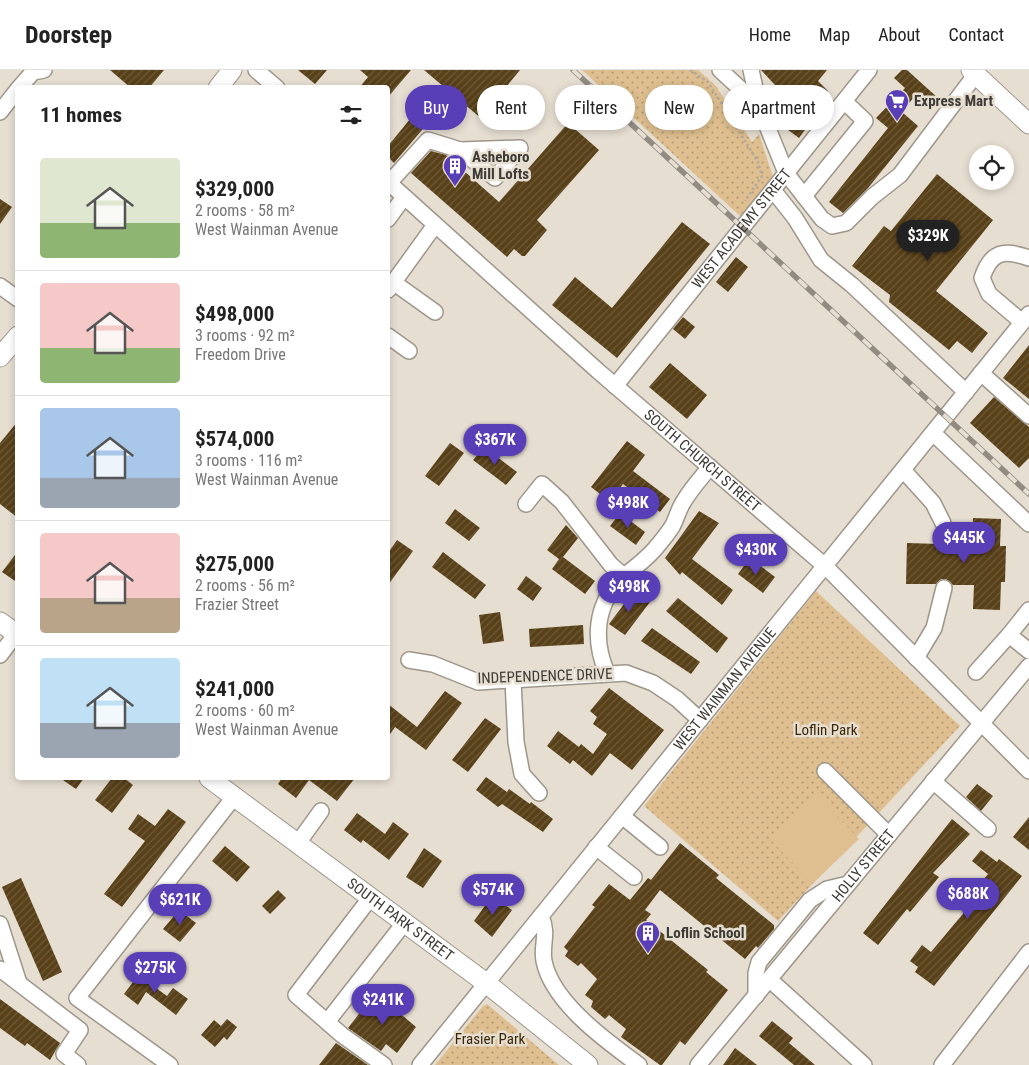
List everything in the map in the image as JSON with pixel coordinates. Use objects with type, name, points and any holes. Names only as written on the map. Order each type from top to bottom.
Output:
[{"type":"main road","points":[[220,85],[232,70]]},
{"type":"main road","points":[[974,72],[1029,124]]},
{"type":"main road","points":[[0,357],[15,340]]},
{"type":"main road","points":[[0,622],[15,633]]},
{"type":"main road","name":"SOUTH PARK STREET","points":[[212,780],[486,983],[588,1065]]},
{"type":"street","points":[[256,70],[274,85]]},
{"type":"street","points":[[720,70],[736,85]]},
{"type":"street","points":[[751,70],[754,85]]},
{"type":"street","name":"WEST ACADEMY STREET","points":[[615,386],[869,70]]},
{"type":"street","points":[[21,85],[36,71]]},
{"type":"street","points":[[769,130],[786,173],[822,220],[832,226],[846,222],[872,197],[900,175],[974,72]]},
{"type":"street","points":[[0,112],[15,92]]},
{"type":"street","points":[[804,196],[865,121],[845,102]]},
{"type":"street","points":[[390,180],[428,140],[460,150]]},
{"type":"street","name":"SOUTH CHURCH STREET","points":[[390,184],[615,386],[825,566],[1029,771]]},
{"type":"street","points":[[773,190],[795,218],[821,260],[852,285],[966,392]]},
{"type":"street","points":[[390,215],[404,197]]},
{"type":"street","points":[[435,225],[390,286],[435,312]]},
{"type":"street","points":[[1025,318],[989,294],[982,278],[990,260],[997,255],[1005,253],[1029,258]]},
{"type":"street","points":[[0,286],[15,297]]},
{"type":"street","name":"WEST WAINMAN AVENUE","points":[[420,1065],[1025,318]]},
{"type":"street","points":[[390,337],[409,351]]},
{"type":"street","points":[[981,373],[1029,416]]},
{"type":"street","points":[[933,433],[1029,524]]},
{"type":"street","points":[[607,672],[601,659],[598,618],[607,599],[625,577],[638,567],[657,546],[673,525],[684,501],[710,467]]},
{"type":"street","points":[[903,470],[933,503],[943,523]]},
{"type":"street","points":[[526,504],[542,484],[562,502],[611,565],[625,577]]},
{"type":"street","points":[[916,658],[934,628],[944,588]]},
{"type":"street","points":[[976,672],[1029,610]]},
{"type":"street","points":[[0,655],[15,635]]},
{"type":"street","points":[[1009,635],[1029,651]]},
{"type":"street","name":"INDEPENDENCE DRIVE","points":[[409,660],[432,664],[478,682],[607,672],[626,673],[653,683],[677,699],[700,720]]},
{"type":"street","name":"HOLLY STREET","points":[[698,1065],[1029,666]]},
{"type":"street","points":[[513,680],[516,742],[522,774],[539,793]]},
{"type":"street","points":[[825,771],[889,835]]},
{"type":"street","points":[[933,781],[988,829]]},
{"type":"street","points":[[170,1065],[153,1060],[77,998],[234,797]]},
{"type":"street","points":[[298,843],[321,811]]},
{"type":"street","points":[[622,816],[660,847]]},
{"type":"street","points":[[596,847],[634,877]]},
{"type":"street","points":[[756,996],[756,973],[759,962],[810,900],[826,889],[848,884]]},
{"type":"street","points":[[371,897],[296,996],[326,1022],[384,1065]]},
{"type":"street","points":[[541,916],[546,929],[544,960],[551,984],[565,1002],[584,1021],[639,1065]]},
{"type":"street","points":[[326,1022],[405,922]]},
{"type":"street","points":[[0,924],[19,983]]},
{"type":"street","points":[[942,1065],[1029,952]]},
{"type":"street","points":[[0,968],[80,1030],[64,1054],[78,1065]]},
{"type":"street","points":[[769,979],[864,1065]]},
{"type":"path","points":[[690,70],[708,82],[758,162],[762,176],[743,204]]},
{"type":"green space","points":[[582,70],[698,70],[716,86],[723,97],[723,130],[744,130],[752,142],[759,134],[773,177],[740,216],[647,130],[713,130],[713,85],[645,85],[645,128],[635,119],[635,85],[598,85]]},
{"type":"green space","name":"Loflin Park","points":[[816,591],[960,726],[778,921],[644,806]]},
{"type":"green space","points":[[815,793],[859,839],[812,884],[769,838]]},
{"type":"green space","name":"Frasier Park","points":[[487,1004],[559,1065],[435,1065],[483,1006]]},
{"type":"building","points":[[110,70],[164,70],[152,85],[128,85]]},
{"type":"building","points":[[298,70],[327,70],[315,84]]},
{"type":"building","points":[[360,70],[411,70],[390,95],[390,85],[361,85],[368,77]]},
{"type":"building","points":[[424,70],[520,70],[508,85],[477,85],[477,115],[467,106],[467,85],[442,85]]},
{"type":"building","points":[[761,70],[827,70],[818,81],[822,85],[775,85]]},
{"type":"building","points":[[902,70],[907,70],[938,98],[928,109],[914,97],[902,112],[918,126],[868,188],[843,213],[829,202],[888,128],[876,118],[905,88],[894,78]]},
{"type":"building","points":[[405,125],[405,130],[422,130],[394,163],[390,159],[390,144]]},
{"type":"building","name":"Asheboro Mill Lofts","points":[[562,130],[576,130],[599,150],[537,220],[547,230],[525,256],[522,256],[514,249],[507,257],[411,173],[431,151],[446,155],[499,202]]},
{"type":"building","points":[[788,130],[805,130],[799,138]]},
{"type":"building","points":[[937,174],[993,220],[936,291],[988,333],[972,353],[957,341],[949,350],[889,302],[890,295],[852,266],[884,226],[891,231]]},
{"type":"building","points":[[0,199],[12,207],[0,224]]},
{"type":"building","points":[[682,222],[710,244],[617,358],[552,305],[575,277],[612,308]]},
{"type":"building","points":[[736,257],[748,267],[728,292],[716,282]]},
{"type":"building","points":[[683,317],[695,327],[685,339],[673,329]]},
{"type":"building","points":[[1029,345],[1029,399],[1003,378]]},
{"type":"building","points":[[670,363],[707,395],[687,419],[649,387]]},
{"type":"building","points":[[994,397],[1029,427],[1029,458],[1019,468],[970,423]]},
{"type":"building","points":[[15,425],[15,516],[0,504],[0,443]]},
{"type":"building","points":[[627,441],[645,455],[633,471],[670,499],[660,512],[623,484],[609,501],[591,487]]},
{"type":"building","points":[[450,443],[464,453],[439,486],[425,476]]},
{"type":"building","points":[[484,447],[517,472],[506,485],[473,460]]},
{"type":"building","points":[[455,509],[480,528],[469,541],[445,523]]},
{"type":"building","points":[[699,511],[719,523],[692,559],[733,590],[722,605],[682,572],[680,575],[665,558]]},
{"type":"building","points":[[620,513],[645,532],[636,545],[610,526]]},
{"type":"building","points":[[973,518],[1001,519],[1000,546],[1006,546],[1005,582],[1001,582],[1000,610],[973,609],[974,585],[953,585],[946,579],[941,579],[936,584],[906,584],[907,543],[972,545]]},
{"type":"building","points":[[566,525],[578,538],[563,557],[595,581],[585,594],[552,569],[559,559],[547,550]]},
{"type":"building","points":[[397,540],[413,551],[390,582],[390,550]]},
{"type":"building","points":[[443,552],[486,585],[475,599],[432,567]]},
{"type":"building","points":[[15,555],[15,581],[2,572]]},
{"type":"building","points":[[750,558],[775,577],[763,593],[738,574]]},
{"type":"building","points":[[526,576],[542,588],[533,601],[517,589]]},
{"type":"building","points":[[634,591],[650,602],[625,635],[609,624]]},
{"type":"building","points":[[678,598],[728,638],[717,653],[666,611]]},
{"type":"building","points":[[500,612],[504,641],[483,644],[479,615]]},
{"type":"building","points":[[583,625],[584,644],[530,647],[529,629]]},
{"type":"building","points":[[652,628],[700,662],[691,674],[641,641]]},
{"type":"building","points":[[609,688],[664,730],[632,770],[610,753],[592,776],[573,760],[570,764],[547,746],[558,731],[579,747],[581,744],[593,754],[607,734],[593,724],[597,717],[590,711]]},
{"type":"building","points":[[445,691],[462,703],[426,750],[395,727],[390,734],[390,706],[417,727]]},
{"type":"building","points":[[485,718],[501,729],[468,772],[452,760]]},
{"type":"building","points":[[486,777],[507,792],[509,789],[530,804],[531,802],[553,819],[543,832],[502,804],[498,807],[476,790]]},
{"type":"building","points":[[63,780],[83,780],[76,789]]},
{"type":"building","points":[[110,780],[127,780],[133,785],[112,813],[95,800]]},
{"type":"building","points":[[281,780],[309,780],[296,798],[278,784]]},
{"type":"building","points":[[309,780],[353,780],[337,801]]},
{"type":"building","points":[[977,784],[993,796],[981,811],[966,797]]},
{"type":"building","points":[[168,809],[186,822],[122,907],[104,894],[145,841],[128,829],[138,814],[155,826]]},
{"type":"building","points":[[357,813],[385,834],[393,822],[409,834],[389,860],[363,840],[361,843],[344,830]]},
{"type":"building","points":[[1029,817],[1029,850],[1013,837]]},
{"type":"building","points":[[952,819],[970,834],[933,873],[939,877],[930,888],[910,912],[907,909],[878,945],[863,933]]},
{"type":"building","name":"Loflin School","points":[[680,843],[719,875],[716,878],[774,925],[774,929],[758,948],[756,946],[745,959],[660,890],[645,910],[651,914],[646,920],[708,970],[706,972],[728,990],[685,1045],[680,1041],[662,1065],[660,1065],[621,1037],[626,1029],[609,1015],[605,1019],[591,1007],[593,1001],[585,995],[597,979],[581,963],[578,966],[565,956],[568,951],[564,947],[595,907],[592,905],[609,884],[630,900],[648,878],[651,880]]},
{"type":"building","points":[[225,846],[250,867],[237,882],[212,861]]},
{"type":"building","points":[[424,848],[442,861],[423,888],[406,877]]},
{"type":"building","points":[[981,850],[997,862],[999,859],[1022,876],[934,986],[915,972],[918,967],[910,961],[922,945],[931,952],[987,885],[982,881],[988,874],[972,861]]},
{"type":"building","points":[[21,878],[62,972],[43,981],[2,887]]},
{"type":"building","points":[[278,890],[286,898],[270,914],[262,906]]},
{"type":"building","points":[[492,896],[512,910],[492,937],[474,921]]},
{"type":"building","points":[[179,910],[196,923],[180,942],[163,929]]},
{"type":"building","points":[[134,972],[167,996],[173,988],[188,999],[176,1015],[146,992],[138,1005],[124,994],[133,982],[129,979]]},
{"type":"building","points":[[382,998],[416,1027],[397,1053],[386,1044],[381,1051],[348,1028],[365,1006],[369,1009]]},
{"type":"building","points":[[0,999],[60,1043],[50,1060],[27,1043],[25,1046],[0,1028]]},
{"type":"building","points":[[227,1019],[237,1027],[227,1040],[224,1037],[215,1047],[201,1035],[214,1020],[221,1026]]},
{"type":"building","points":[[772,1021],[793,1038],[789,1043],[815,1065],[794,1065],[759,1036]]},
{"type":"building","points":[[336,1043],[368,1065],[319,1065]]},
{"type":"building","points":[[735,1048],[757,1065],[723,1065]]},
{"type":"railway","points":[[573,70],[1029,494]]},
{"type":"place","name":"Express Mart","points":[[897,122]]},
{"type":"place","name":"Asheboro Mill Lofts","points":[[455,187]]},
{"type":"place","name":"Loflin School","points":[[648,954]]}]
